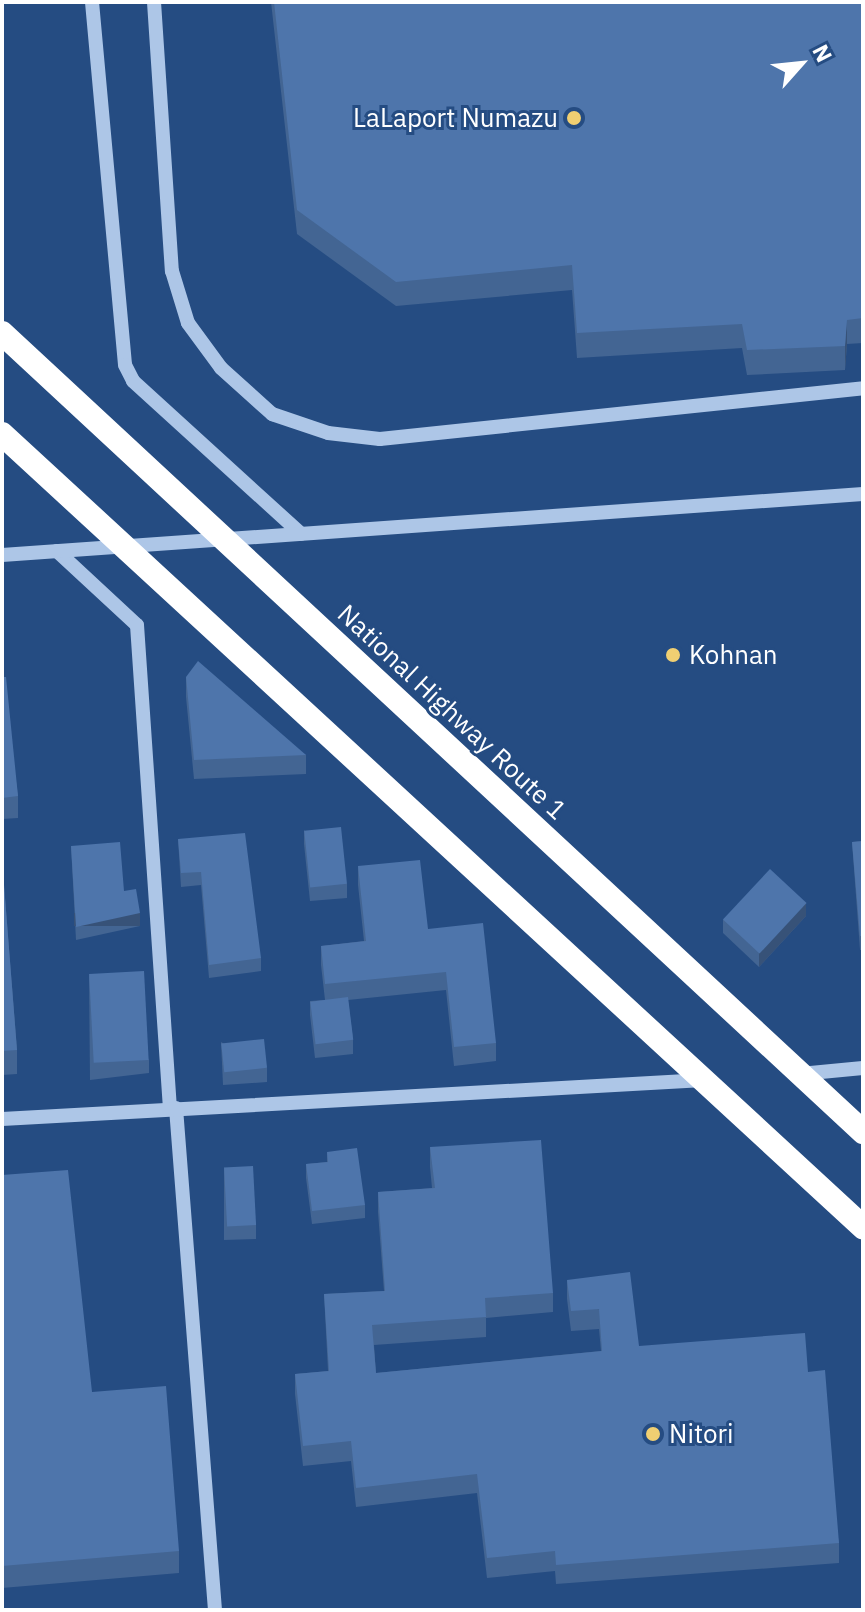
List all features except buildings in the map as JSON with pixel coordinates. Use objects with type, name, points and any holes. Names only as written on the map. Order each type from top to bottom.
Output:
[{"type":"highway","name":"National Highway Route 1","points":[[2,333],[863,1132]]},
{"type":"highway","points":[[2,434],[863,1227]]},
{"type":"street","points":[[92,2],[125,365],[133,381],[301,534]]},
{"type":"street","points":[[154,2],[172,271],[188,323],[221,368],[272,414],[328,433],[380,439],[863,388]]},
{"type":"street","points":[[2,555],[863,494]]},
{"type":"street","points":[[57,551],[137,625],[215,1610]]},
{"type":"street","points":[[800,1074],[863,1068]]},
{"type":"street","points":[[2,1119],[704,1080]]},
{"type":"place","name":"LaLaport Numazu","points":[[574,118]]},
{"type":"place","name":"Kohnan","points":[[673,655]]},
{"type":"place","name":"Nitori","points":[[653,1434]]}]
